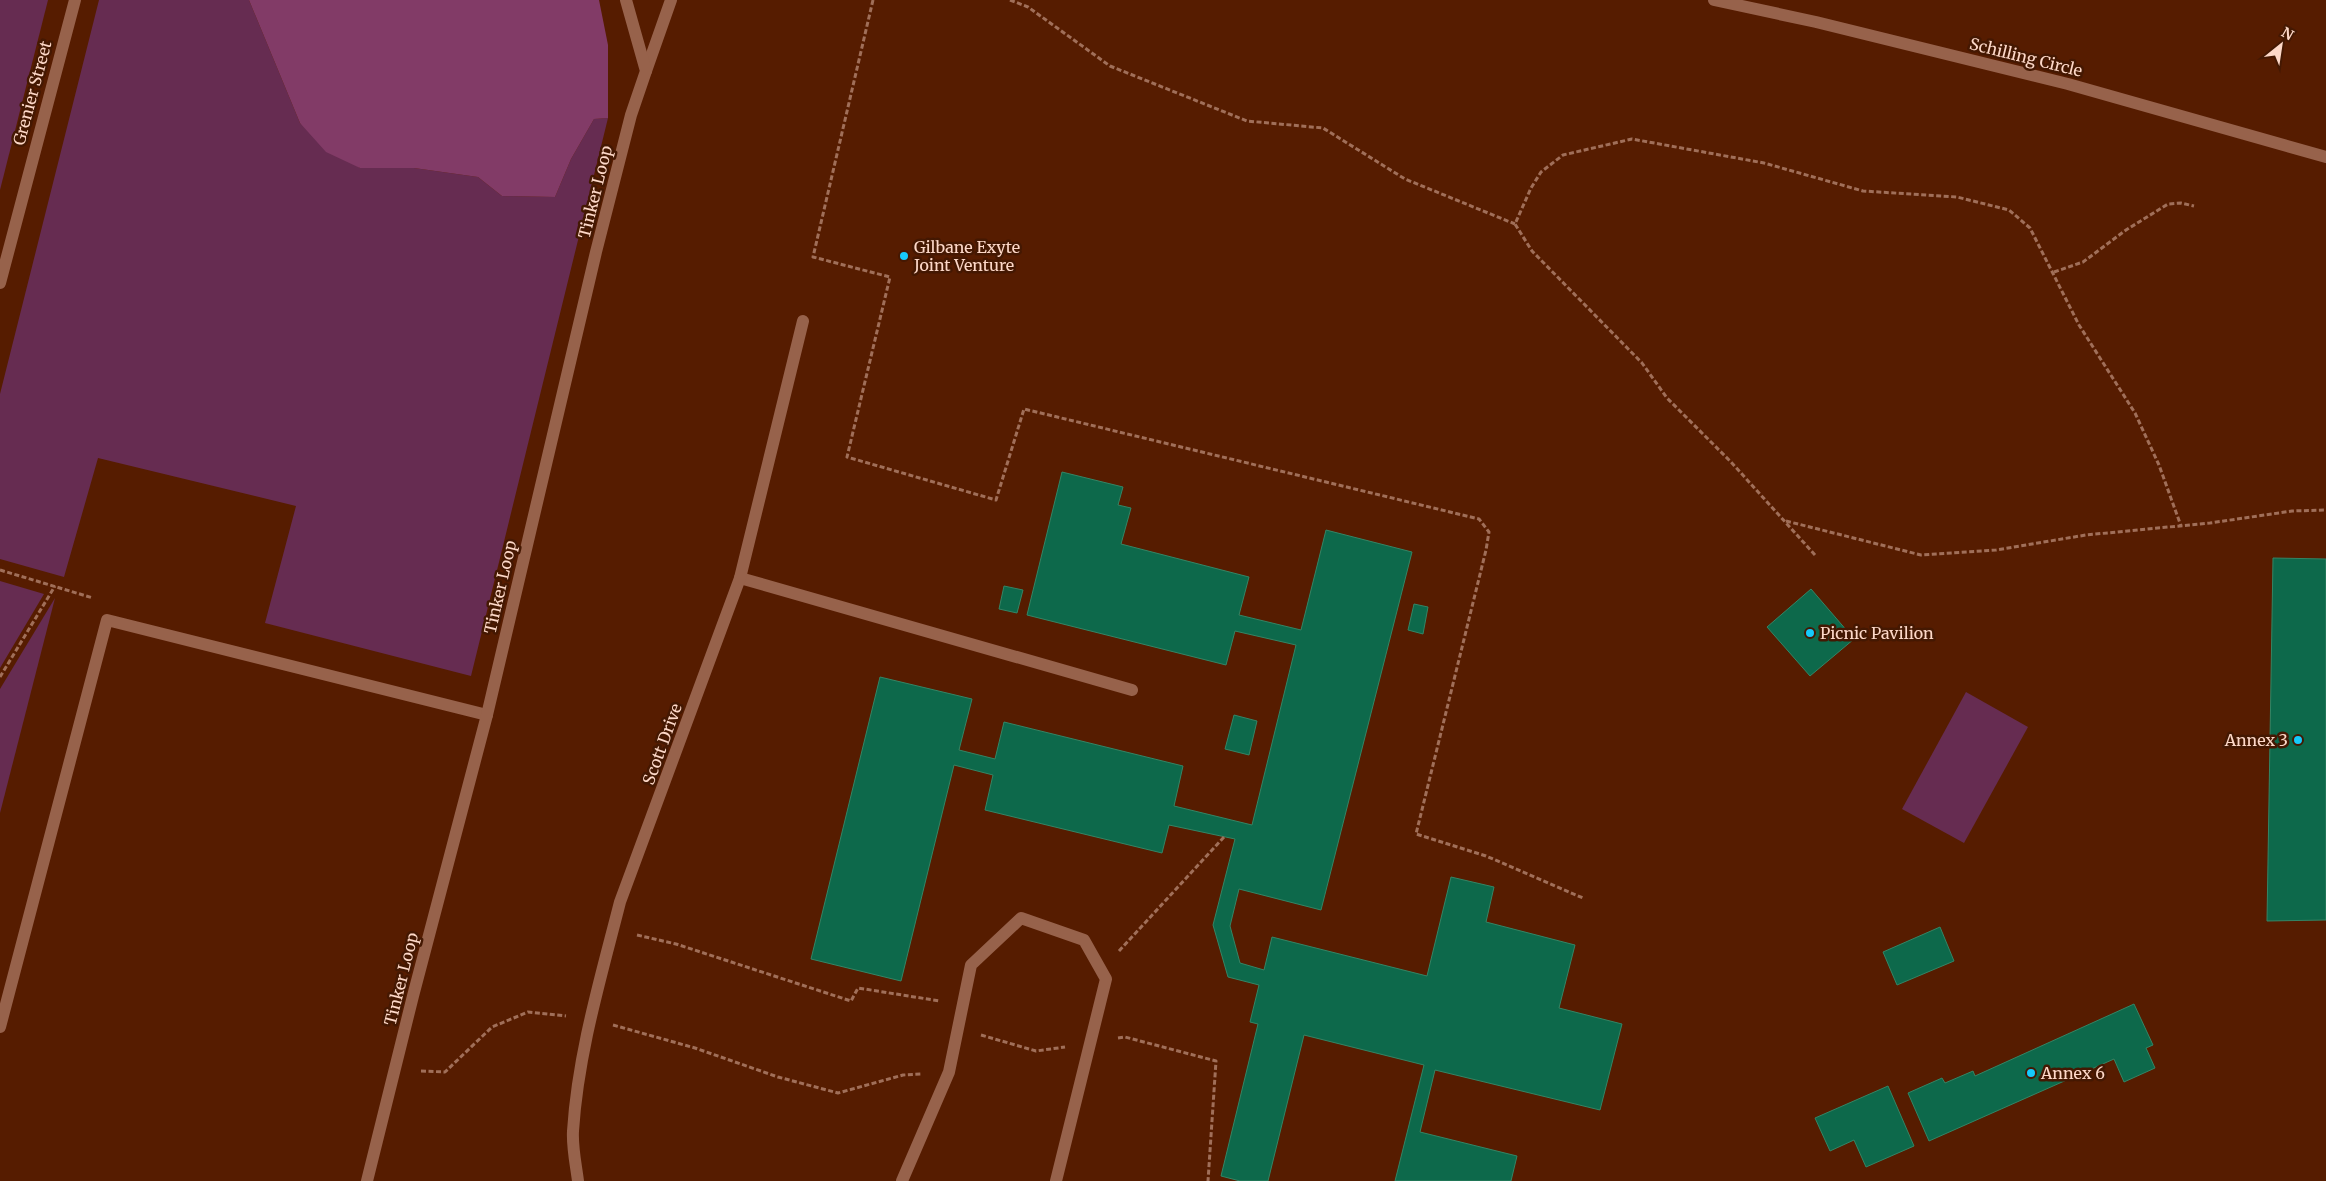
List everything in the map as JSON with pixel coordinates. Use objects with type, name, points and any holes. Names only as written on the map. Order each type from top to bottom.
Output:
[{"type":"street","name":"Grenier Street","points":[[0,283],[74,0]]},
{"type":"street","points":[[626,0],[646,71]]},
{"type":"street","name":"Tinker Loop","points":[[368,1181],[395,1069],[487,715],[596,252],[631,115],[670,0]]},
{"type":"street","name":"Schilling Circle","points":[[1714,0],[1816,22],[2068,84],[2326,157]]},
{"type":"street","name":"Scott Drive","points":[[578,1181],[572,1133],[585,1038],[620,902],[740,578],[803,321]]},
{"type":"street","points":[[740,578],[1132,690]]},
{"type":"street","points":[[0,1027],[106,620],[487,715]]},
{"type":"street","points":[[902,1181],[949,1072],[971,964],[1021,918],[1084,940],[1106,979],[1056,1181]]},
{"type":"path","points":[[873,0],[814,257],[890,277],[847,457],[996,500],[1024,409],[1479,519],[1488,532],[1486,550],[1416,834],[1486,856],[1584,898]]},
{"type":"path","points":[[1010,0],[1028,7],[1110,66],[1247,121],[1323,128],[1405,179],[1515,224],[1532,252],[1642,363],[1667,398],[1731,462],[1815,555]]},
{"type":"path","points":[[1515,224],[1531,188],[1541,172],[1563,155],[1632,139],[1764,163],[1862,191],[1957,197],[2009,210],[2030,228],[2054,272],[2079,325],[2135,413],[2159,465],[2181,526]]},
{"type":"path","points":[[2054,272],[2082,262],[2126,230],[2168,204],[2181,203],[2194,206]]},
{"type":"path","points":[[1786,521],[1921,556],[1996,550],[2086,535],[2181,526],[2292,511],[2326,510]]},
{"type":"path","points":[[0,570],[94,599],[106,620]]},
{"type":"path","points":[[0,677],[55,586]]},
{"type":"path","points":[[1102,970],[1224,837]]},
{"type":"path","points":[[395,1069],[445,1072],[492,1028],[528,1012],[591,1019],[695,1048],[778,1077],[838,1093],[903,1075],[949,1072]]},
{"type":"shaded area","points":[[0,0],[48,0],[0,190]]},
{"type":"shaded area","points":[[99,0],[249,0],[300,123],[360,168],[414,168],[478,177],[502,196],[555,197],[571,159],[594,119],[608,118],[471,676],[265,623],[296,506],[98,458],[64,577],[0,559],[0,394]]},
{"type":"shaded area","points":[[249,0],[599,0],[608,45],[608,118],[594,119],[571,159],[555,197],[502,196],[478,177],[414,168],[360,168],[326,152],[300,123]]},
{"type":"shaded area","points":[[0,581],[44,594],[0,668]]},
{"type":"shaded area","points":[[55,598],[0,813],[0,689]]},
{"type":"shaded area","points":[[1966,692],[2028,727],[1964,843],[1902,809]]},
{"type":"building","points":[[1062,472],[1123,487],[1118,505],[1131,508],[1121,544],[1249,577],[1239,615],[1301,630],[1326,530],[1412,552],[1321,910],[1239,889],[1230,926],[1240,963],[1264,970],[1272,937],[1427,976],[1451,877],[1494,887],[1486,922],[1575,945],[1559,1008],[1622,1024],[1600,1110],[1435,1070],[1420,1132],[1517,1156],[1511,1181],[1395,1181],[1424,1065],[1304,1035],[1268,1181],[1240,1181],[1221,1176],[1258,1024],[1250,1022],[1259,985],[1228,977],[1213,925],[1235,839],[1169,825],[1162,853],[985,810],[993,775],[954,765],[901,981],[811,959],[880,677],[972,699],[959,750],[995,759],[1004,722],[1183,766],[1174,806],[1252,825],[1296,645],[1235,631],[1226,665],[1027,615]]},
{"type":"building","name":"Annex 3","points":[[2273,558],[2326,559],[2326,920],[2267,921]]},
{"type":"building","points":[[1004,586],[1023,590],[1017,613],[999,609]]},
{"type":"building","name":"Picnic Pavilion","points":[[1811,589],[1854,639],[1810,676],[1767,627]]},
{"type":"building","points":[[1414,604],[1428,607],[1423,634],[1408,630]]},
{"type":"building","points":[[1234,715],[1257,721],[1249,755],[1225,749]]},
{"type":"building","points":[[1940,927],[1954,961],[1897,985],[1883,952]]},
{"type":"building","name":"Annex 6","points":[[2134,1004],[2153,1045],[2146,1048],[2155,1068],[2124,1082],[2114,1059],[1929,1141],[1908,1093],[1942,1078],[1945,1083],[1973,1071],[1975,1076]]},
{"type":"building","points":[[1888,1086],[1914,1146],[1866,1167],[1854,1140],[1830,1151],[1815,1118]]},
{"type":"place","name":"Gilbane Exyte Joint Venture","points":[[904,256]]},
{"type":"place","name":"Picnic Pavilion","points":[[1810,633]]},
{"type":"place","name":"Annex 3","points":[[2298,740]]},
{"type":"place","name":"Annex 6","points":[[2031,1073]]}]
